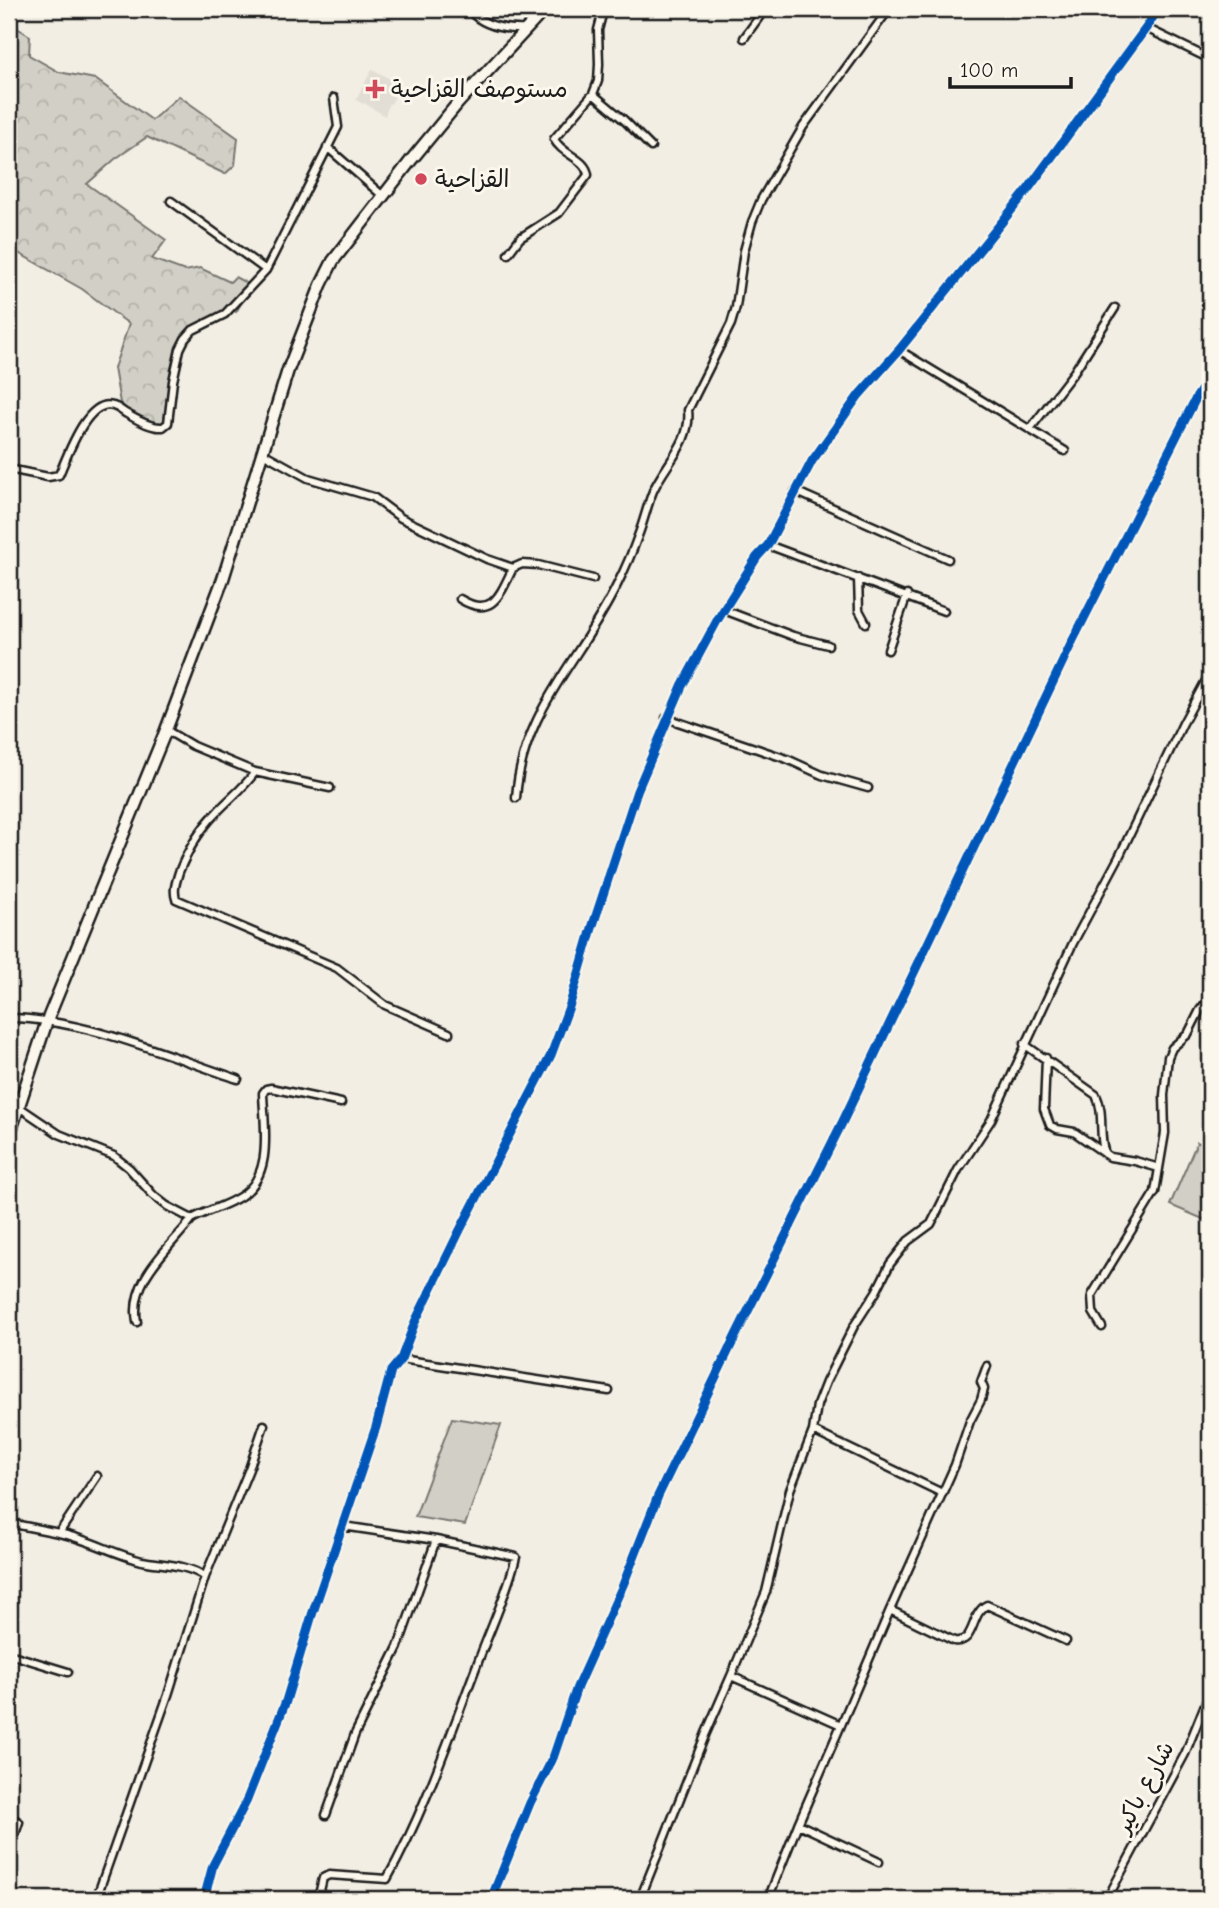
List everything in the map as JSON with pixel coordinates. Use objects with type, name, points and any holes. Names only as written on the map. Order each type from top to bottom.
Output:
[{"type":"street","points":[[474,9],[474,15],[481,20],[510,30],[528,29]]},
{"type":"street","points":[[9,1136],[47,1021],[166,730],[223,579],[261,452],[301,334],[321,285],[334,261],[458,103],[545,9]]},
{"type":"street","points":[[508,254],[520,238],[559,214],[589,176],[585,166],[557,145],[554,139],[593,94],[598,81],[598,30],[602,9]]},
{"type":"street","points":[[744,38],[765,9]]},
{"type":"street","points":[[516,799],[520,762],[532,729],[551,690],[591,634],[617,586],[654,489],[686,434],[690,420],[688,410],[731,324],[744,251],[761,200],[803,127],[889,9]]},
{"type":"street","points":[[204,1899],[213,1866],[246,1802],[269,1749],[376,1427],[391,1371],[401,1359],[448,1252],[551,1055],[570,1004],[637,791],[666,718],[724,610],[757,557],[768,545],[812,461],[859,395],[899,350],[1019,201],[1158,9]]},
{"type":"street","points":[[1146,28],[1210,59]]},
{"type":"street","points":[[593,94],[651,147]]},
{"type":"street","points":[[9,470],[48,477],[59,475],[86,419],[103,405],[113,405],[151,425],[163,427],[168,423],[173,381],[185,339],[193,330],[225,314],[266,270],[338,127],[334,98]]},
{"type":"street","points":[[327,147],[383,196]]},
{"type":"street","points":[[171,201],[266,270]]},
{"type":"street","points":[[1030,429],[1074,372],[1115,308]]},
{"type":"street","points":[[899,350],[1065,451]]},
{"type":"street","points":[[491,1899],[530,1803],[553,1758],[577,1687],[623,1585],[658,1496],[849,1109],[1073,640],[1196,398],[1210,377]]},
{"type":"street","points":[[261,452],[308,478],[373,497],[401,518],[487,559],[513,568]]},
{"type":"street","points":[[795,491],[948,559]]},
{"type":"street","points":[[768,545],[944,611]]},
{"type":"street","points":[[460,599],[471,606],[490,604],[504,586],[513,568],[522,564],[538,565],[593,579]]},
{"type":"street","points":[[858,578],[859,610],[866,623]]},
{"type":"street","points":[[888,650],[907,595]]},
{"type":"street","points":[[724,610],[793,636],[828,645]]},
{"type":"street","points":[[640,1899],[766,1592],[790,1490],[813,1431],[817,1405],[854,1326],[898,1252],[931,1224],[958,1170],[1001,1101],[1024,1044],[1073,943],[1119,857],[1210,673]]},
{"type":"street","points":[[666,718],[787,759],[822,775],[868,788]]},
{"type":"street","points":[[166,730],[193,746],[255,772],[330,788]]},
{"type":"street","points":[[255,772],[196,838],[177,878],[174,894],[176,899],[337,968],[385,1005],[449,1033]]},
{"type":"street","points":[[1102,1327],[1093,1312],[1092,1295],[1152,1199],[1165,1133],[1164,1085],[1168,1057],[1172,1048],[1188,1034],[1210,997]]},
{"type":"street","points":[[9,1018],[47,1021],[128,1042],[237,1079]]},
{"type":"street","points":[[1024,1044],[1096,1095],[1100,1102],[1105,1154]]},
{"type":"street","points":[[1046,1058],[1044,1109],[1050,1125],[1074,1132],[1105,1154],[1159,1168]]},
{"type":"street","points":[[137,1322],[135,1310],[138,1290],[155,1264],[192,1219],[243,1195],[253,1186],[260,1174],[264,1153],[263,1093],[266,1089],[341,1104]]},
{"type":"street","points":[[19,1107],[59,1134],[114,1156],[129,1168],[153,1195],[192,1219]]},
{"type":"street","points":[[401,1359],[609,1391]]},
{"type":"street","points":[[768,1899],[890,1610],[955,1465],[970,1421],[982,1400],[984,1389],[981,1382],[987,1366]]},
{"type":"street","points":[[96,1899],[168,1695],[205,1577],[264,1425]]},
{"type":"street","points":[[813,1431],[942,1493]]},
{"type":"street","points":[[59,1533],[97,1476]]},
{"type":"street","points":[[9,1523],[77,1537],[125,1556],[181,1567],[205,1577]]},
{"type":"street","points":[[318,1899],[323,1878],[329,1875],[387,1879],[436,1773],[504,1596],[516,1557],[436,1540],[343,1526]]},
{"type":"street","points":[[326,1815],[355,1734],[398,1647],[436,1540]]},
{"type":"street","points":[[890,1610],[960,1642],[968,1638],[980,1609],[988,1605],[1066,1641]]},
{"type":"street","points":[[9,1654],[68,1672]]},
{"type":"street","points":[[731,1676],[841,1725]]},
{"type":"street","name":"شارع باكير","points":[[1107,1899],[1185,1754],[1210,1692]]},
{"type":"street","points":[[9,1816],[19,1822],[9,1853]]},
{"type":"street","points":[[798,1824],[879,1862]]},
{"type":"shaded area","points":[[372,69],[401,85],[391,104],[389,103],[385,116],[356,100]]},
{"type":"green space","points":[[9,23],[30,36],[29,55],[59,72],[95,79],[152,120],[179,96],[238,138],[235,165],[225,174],[147,137],[115,159],[87,184],[166,240],[152,259],[185,271],[200,268],[230,282],[235,277],[252,286],[236,312],[231,308],[212,320],[178,352],[170,374],[168,423],[151,425],[138,420],[120,403],[114,368],[129,324],[82,289],[13,250],[9,259]]},
{"type":"green space","points":[[1197,1142],[1210,1148],[1210,1222],[1170,1205]]},
{"type":"green space","points":[[452,1418],[501,1425],[465,1525],[415,1517]]},
{"type":"cycle path","points":[[204,1899],[213,1865],[246,1802],[286,1701],[312,1615],[376,1427],[391,1371],[401,1359],[415,1322],[460,1230],[551,1055],[570,1004],[637,791],[682,686],[718,619],[757,557],[768,545],[812,461],[859,395],[899,350],[1026,192],[1158,9]]},
{"type":"cycle path","points":[[491,1899],[530,1803],[553,1758],[577,1687],[623,1585],[658,1496],[843,1121],[1073,640],[1196,398],[1210,377]]},
{"type":"place","name":"مستوصف القزاحية","points":[[375,89]]},
{"type":"place","name":"القزاحية","points":[[421,179]]}]
